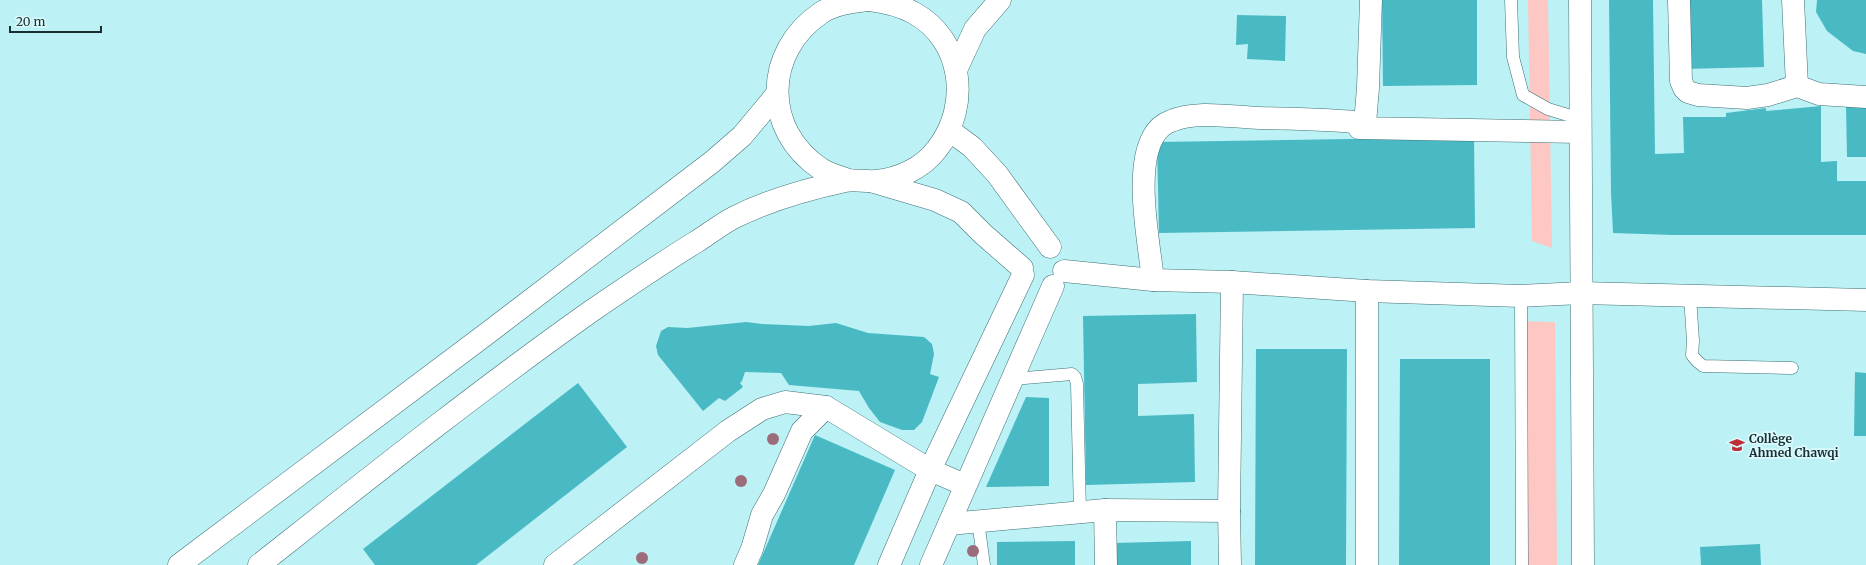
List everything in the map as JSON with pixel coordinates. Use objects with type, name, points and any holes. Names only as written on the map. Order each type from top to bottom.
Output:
[{"type":"street","points":[[874,182],[898,177],[919,166],[936,150],[949,130],[957,108],[958,89],[956,70],[948,48],[934,28],[915,13],[896,2],[869,0],[845,3],[822,12],[803,27],[788,47],[779,70],[777,94],[783,124],[798,150],[821,169],[849,180],[874,182],[935,200],[962,212],[983,234],[1023,271],[1027,281],[1039,288],[1059,279],[1153,280],[1232,282],[1367,291],[1521,296],[1582,293],[1866,300]]},
{"type":"street","points":[[956,70],[975,29],[1000,0]]},
{"type":"street","points":[[1371,0],[1368,88],[1365,123],[1359,128],[1580,126]]},
{"type":"street","points":[[1580,0],[1584,565]]},
{"type":"street","points":[[1679,0],[1681,81],[1684,88],[1688,92],[1698,95],[1747,98],[1797,86],[1819,94],[1866,98]]},
{"type":"street","points":[[1793,0],[1797,86]]},
{"type":"street","points":[[179,565],[712,162],[742,136],[777,94]]},
{"type":"street","points":[[1153,280],[1144,195],[1144,175],[1145,161],[1152,138],[1164,124],[1199,116],[1314,119],[1365,123]]},
{"type":"street","points":[[949,130],[972,147],[997,174],[1050,247]]},
{"type":"street","points":[[259,565],[520,361],[649,271],[735,217],[790,195],[849,180]]},
{"type":"street","points":[[889,565],[930,470],[1023,271],[1025,255],[1036,247],[1050,247],[1056,250],[1063,258],[1059,279],[1012,379],[931,565]]},
{"type":"street","points":[[1230,565],[1229,511],[1232,282]]},
{"type":"street","points":[[1367,291],[1367,565]]},
{"type":"street","points":[[555,565],[728,431],[762,409],[785,402],[826,407],[930,470],[965,485]]},
{"type":"street","points":[[745,565],[752,549],[762,515],[774,494],[802,431],[826,407]]},
{"type":"street","points":[[949,524],[1105,510],[1229,511]]},
{"type":"street","points":[[1105,510],[1106,565]]},
{"type":"lane","points":[[1511,0],[1513,57],[1523,95],[1580,126]]},
{"type":"lane","points":[[1521,296],[1522,565]]},
{"type":"lane","points":[[1690,296],[1693,341],[1692,355],[1703,366],[1792,368]]},
{"type":"lane","points":[[1012,379],[1072,374],[1075,377],[1077,384],[1080,512]]},
{"type":"lane","points":[[978,521],[984,565]]},
{"type":"shaded area","points":[[1528,0],[1548,0],[1552,248],[1532,241]]},
{"type":"shaded area","points":[[1516,321],[1555,322],[1557,565],[1527,565]]},
{"type":"building","points":[[1382,0],[1477,0],[1477,85],[1383,86]]},
{"type":"building","points":[[1609,0],[1653,0],[1655,154],[1684,153],[1683,117],[1726,117],[1726,113],[1766,108],[1766,111],[1821,106],[1821,162],[1837,161],[1837,181],[1866,181],[1866,235],[1673,235],[1613,233],[1611,193]]},
{"type":"building","points":[[1682,0],[1762,0],[1764,67],[1684,69]]},
{"type":"building","points":[[1817,0],[1866,0],[1866,54],[1853,51],[1827,31],[1816,12]]},
{"type":"building","points":[[1237,15],[1286,16],[1285,61],[1247,59],[1248,44],[1236,45]]},
{"type":"building","points":[[1866,105],[1866,157],[1847,157],[1846,106]]},
{"type":"building","points":[[1474,137],[1475,228],[1159,233],[1157,142]]},
{"type":"building","points":[[1196,314],[1197,382],[1138,384],[1138,416],[1194,414],[1195,482],[1086,485],[1083,316]]},
{"type":"building","points":[[746,322],[809,326],[836,323],[868,333],[924,337],[932,344],[934,354],[930,374],[939,377],[922,422],[914,430],[902,430],[880,422],[869,408],[859,391],[789,385],[781,373],[745,372],[740,383],[743,387],[725,401],[719,398],[703,411],[658,355],[656,346],[661,331],[668,327],[687,328]]},
{"type":"building","points":[[1256,349],[1347,349],[1346,565],[1255,565]]},
{"type":"building","points":[[1400,359],[1490,359],[1490,565],[1399,565]]},
{"type":"building","points":[[1855,372],[1866,373],[1866,436],[1854,436]]},
{"type":"building","points":[[578,383],[627,447],[476,565],[375,565],[363,549]]},
{"type":"building","points":[[1026,397],[1049,398],[1049,486],[986,487]]},
{"type":"building","points":[[815,435],[895,470],[854,565],[758,565]]},
{"type":"building","points":[[1075,541],[1075,565],[997,565],[997,542]]},
{"type":"building","points":[[1191,541],[1191,565],[1114,565],[1113,543]]},
{"type":"building","points":[[1760,544],[1761,565],[1701,565],[1700,547]]},
{"type":"place","name":"Collège Ahmed Chawqi","points":[[1737,445]]}]
